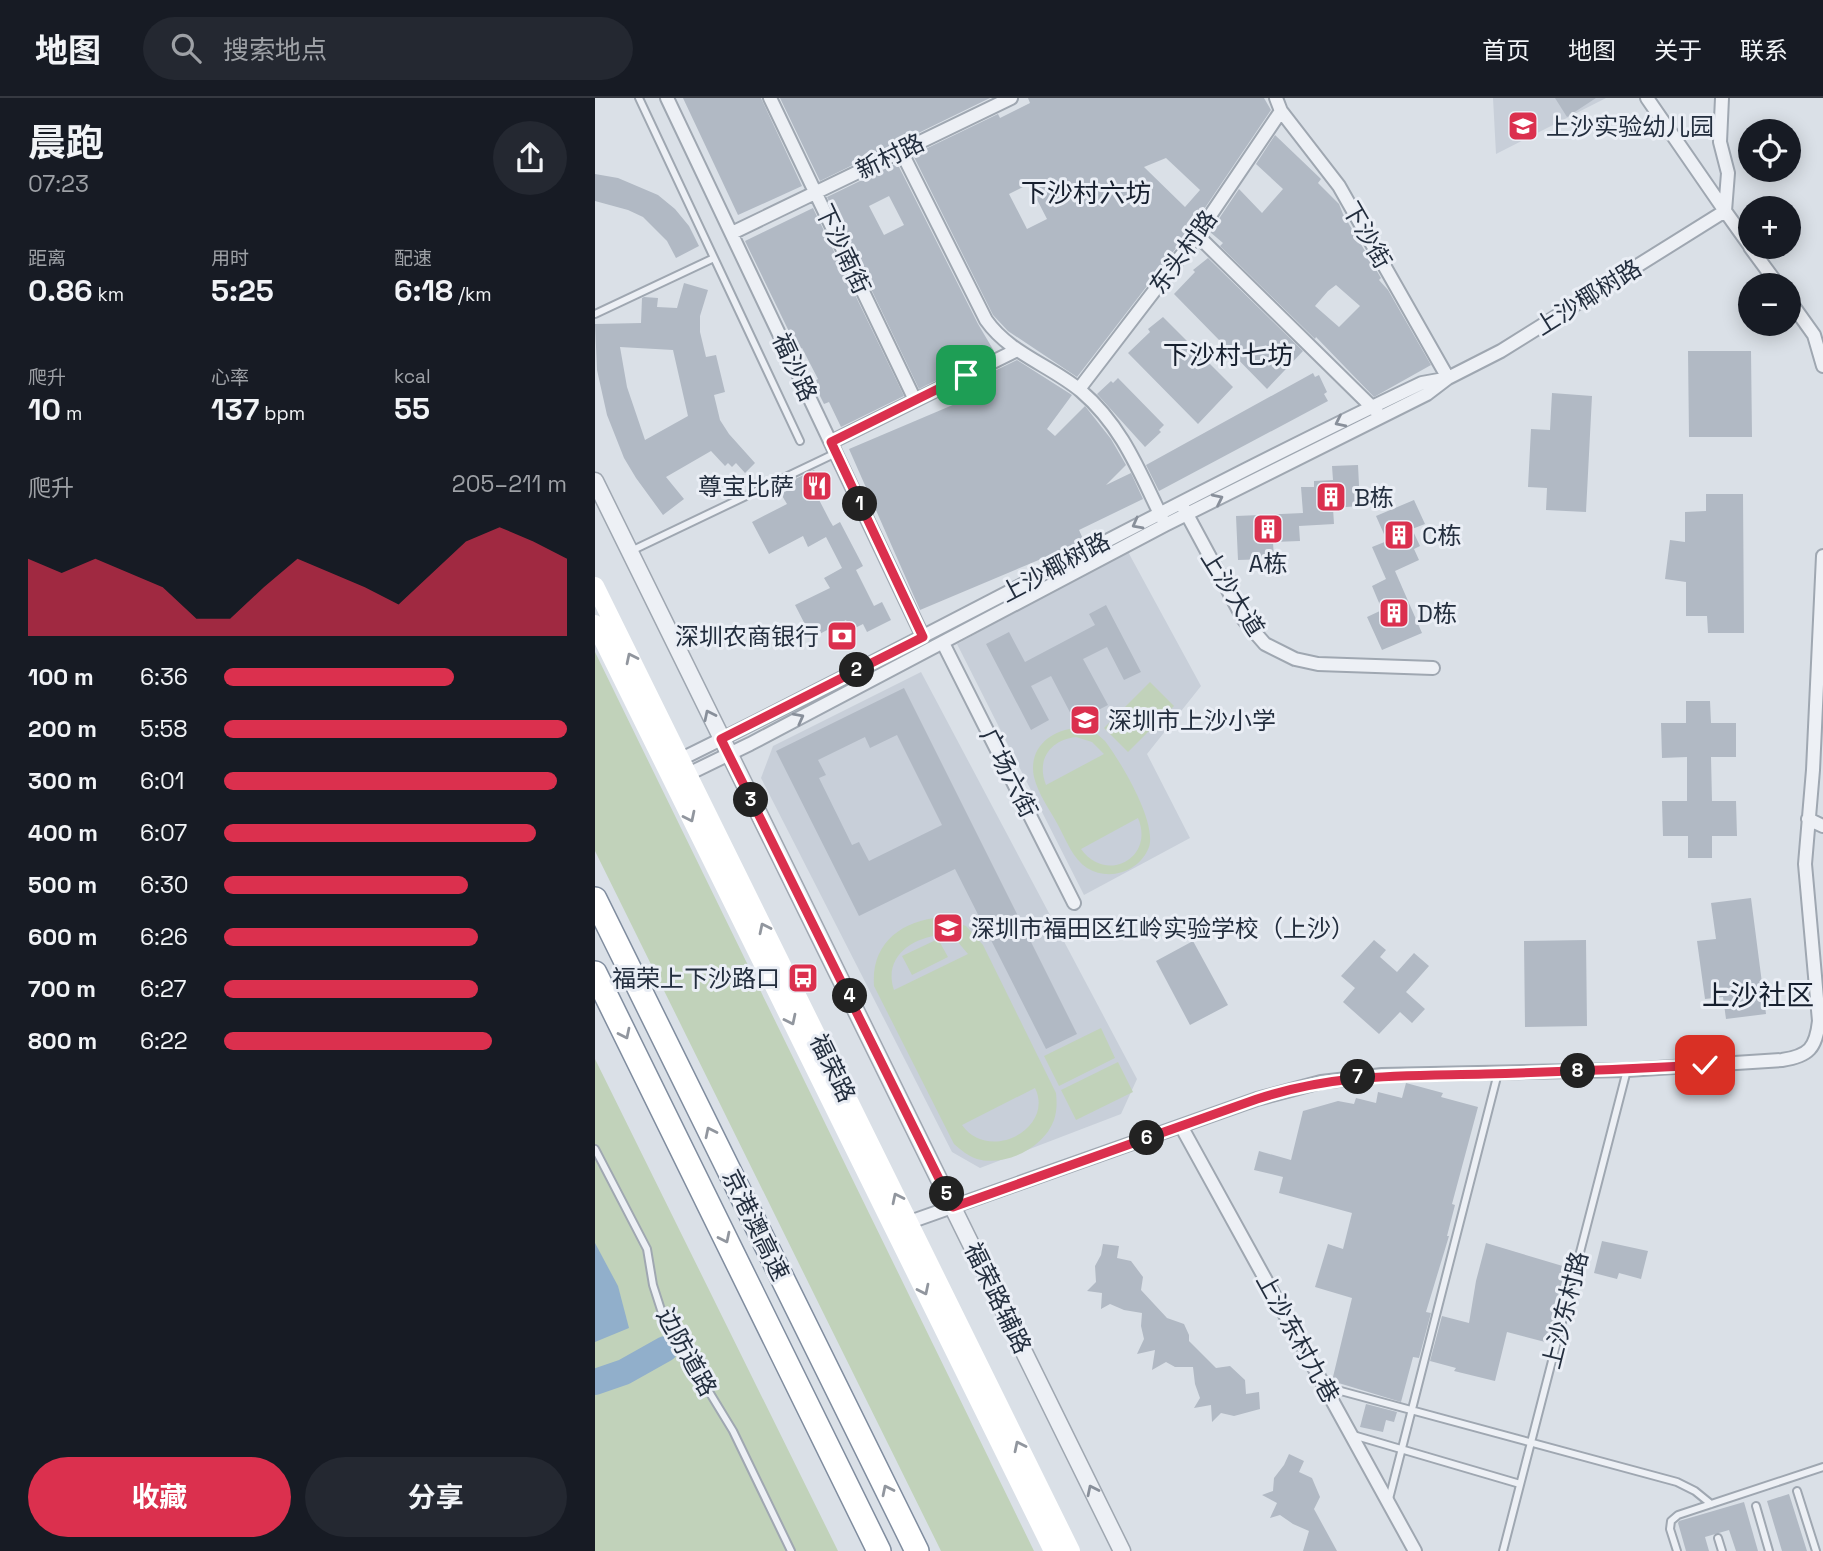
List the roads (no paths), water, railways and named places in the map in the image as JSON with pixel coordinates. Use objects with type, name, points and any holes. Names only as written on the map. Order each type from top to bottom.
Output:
[{"type":"highway","name":"京港澳高速","points":[[595,899],[917,1551]]},
{"type":"highway","name":"京港澳高速","points":[[595,973],[879,1551]]},
{"type":"main road","name":"福荣路","points":[[595,586],[676,770],[901,1225],[1071,1551]]},
{"type":"main road","name":"福荣路","points":[[595,624],[676,770]]},
{"type":"main road","name":"福荣路","points":[[901,1225],[1053,1551]]},
{"type":"street","name":"福沙路","points":[[667,98],[923,637]]},
{"type":"street","name":"下沙南街","points":[[770,98],[915,400]]},
{"type":"street","name":"新村路","points":[[732,233],[1011,98]]},
{"type":"street","name":"下沙街","points":[[1276,98],[1281,111],[1339,186],[1448,378]]},
{"type":"street","points":[[1647,98],[1738,230]]},
{"type":"street","points":[[1722,98],[1720,142],[1728,173],[1725,211]]},
{"type":"street","name":"东头村路","points":[[1079,389],[1197,236],[1281,111]]},
{"type":"street","points":[[901,151],[986,320],[1004,342],[1079,389],[1122,437],[1165,525]]},
{"type":"street","name":"上沙椰树路","points":[[676,770],[943,643],[1186,514],[1427,394],[1448,378],[1501,352],[1725,211]]},
{"type":"street","points":[[1197,236],[1373,406],[1381,417]]},
{"type":"street","points":[[1801,317],[1814,335],[1823,366]]},
{"type":"street","points":[[833,447],[915,400],[1017,350]]},
{"type":"street","name":"上沙椰树路","points":[[725,747],[923,637],[1179,501],[1422,383],[1448,378]]},
{"type":"street","name":"福荣路辅路","points":[[595,481],[1122,1551]]},
{"type":"street","name":"上沙大道","points":[[1179,501],[1244,620],[1265,644],[1294,659],[1318,664],[1433,668]]},
{"type":"street","points":[[901,1225],[1257,1099],[1321,1082],[1382,1075],[1627,1070],[1792,1058],[1807,1052],[1820,1037],[1805,864],[1813,770],[1823,556]]},
{"type":"street","name":"广场六街","points":[[943,643],[1074,903]]},
{"type":"street","points":[[1808,819],[1823,826]]},
{"type":"street","name":"上沙东村九巷","points":[[1181,1126],[1415,1551]]},
{"type":"lane","points":[[639,98],[800,442]]},
{"type":"lane","points":[[595,314],[714,258]]},
{"type":"lane","points":[[631,551],[833,447]]},
{"type":"lane","points":[[595,502],[612,516]]},
{"type":"lane","name":"上沙东村路","points":[[1503,1551],[1627,1070]]},
{"type":"lane","points":[[1388,1502],[1498,1073]]},
{"type":"lane","name":"边防道路","points":[[595,1149],[647,1249],[653,1284],[663,1316],[733,1431],[791,1551]]},
{"type":"lane","points":[[1325,1387],[1677,1482],[1695,1490],[1710,1504]]},
{"type":"lane","points":[[1351,1434],[1520,1484]]},
{"type":"lane","points":[[1677,1551],[1670,1529],[1671,1521],[1678,1516],[1823,1467]]},
{"type":"lane","points":[[1797,1491],[1816,1551]]},
{"type":"lane","points":[[1756,1506],[1769,1551]]},
{"type":"lane","points":[[1718,1538],[1722,1551]]},
{"type":"water","points":[[595,1243],[618,1286],[629,1328],[595,1342]]},
{"type":"waterway","points":[[595,1382],[624,1372],[665,1349]]},
{"type":"place","name":"上沙实验幼儿园","points":[[1523,126]]},
{"type":"place","name":"尊宝比萨","points":[[817,486]]},
{"type":"place","name":"B栋","points":[[1331,497]]},
{"type":"place","name":"A栋","points":[[1268,529]]},
{"type":"place","name":"C栋","points":[[1399,535]]},
{"type":"place","name":"D栋","points":[[1394,613]]},
{"type":"place","name":"深圳农商银行","points":[[842,636]]},
{"type":"place","name":"深圳市上沙小学","points":[[1085,720]]},
{"type":"place","name":"深圳市福田区红岭实验学校（上沙）","points":[[948,928]]},
{"type":"place","name":"福荣上下沙路口","points":[[803,978]]},
{"type":"district","name":"下沙村六坊","points":[[1086,193]]},
{"type":"district","name":"下沙村七坊","points":[[1228,355]]},
{"type":"district","name":"上沙社区","points":[[1758,995]]}]
